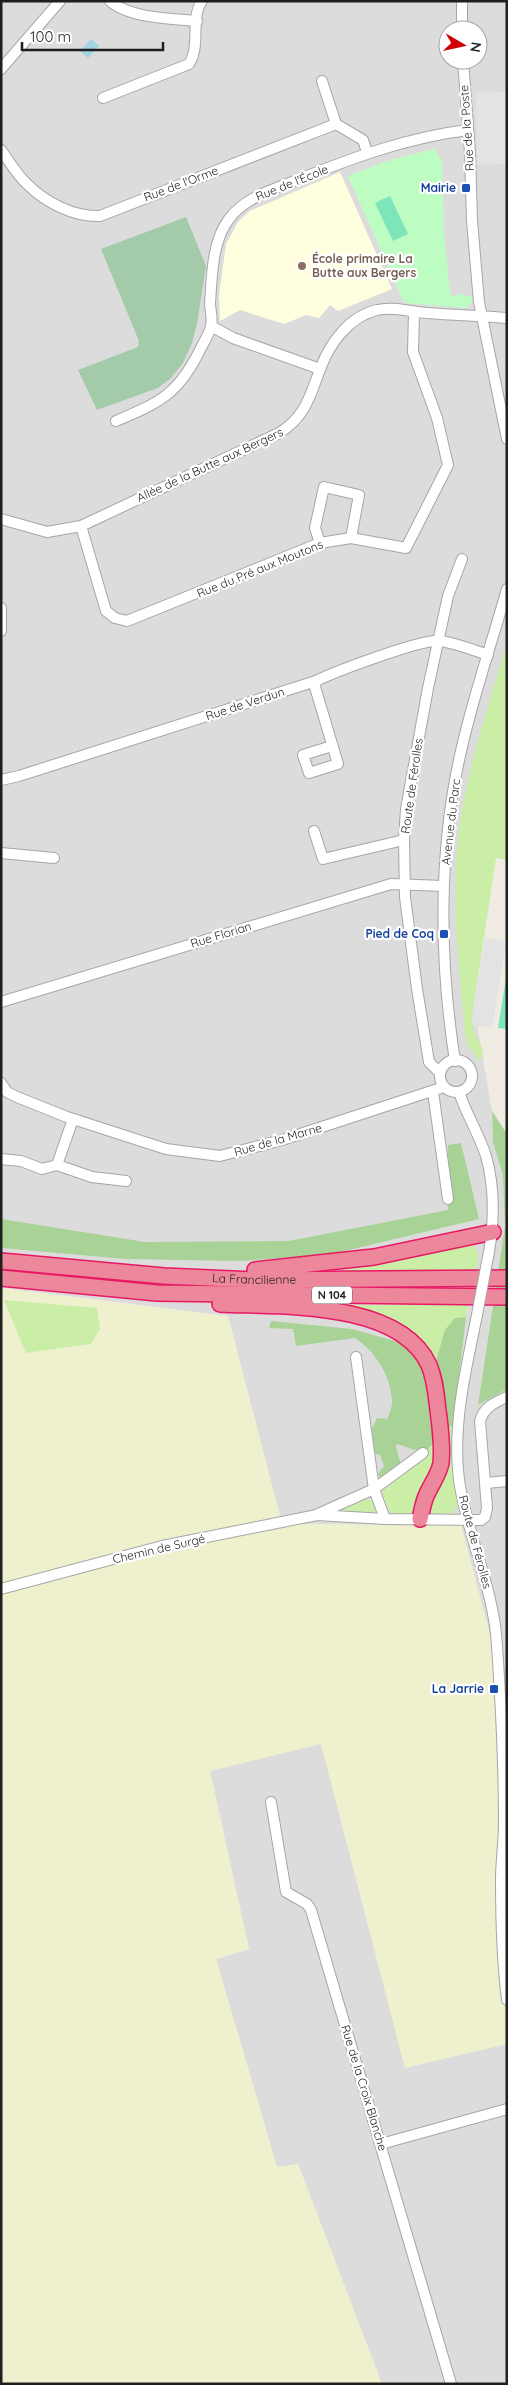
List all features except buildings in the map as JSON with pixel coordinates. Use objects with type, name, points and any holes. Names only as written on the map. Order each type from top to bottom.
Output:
[{"type":"highway","points":[[164,1276],[203,1270],[270,1270],[374,1257],[493,1232]]},
{"type":"highway","name":"La Francilienne","points":[[1,1261],[164,1276],[256,1280],[507,1278]]},
{"type":"highway","name":"La Francilienne","points":[[1,1278],[157,1293],[507,1297]]},
{"type":"highway","points":[[157,1293],[181,1301],[304,1309],[356,1316],[396,1329],[416,1345],[428,1364],[435,1383],[442,1453],[440,1466],[424,1498],[420,1519]]},
{"type":"street","points":[[1,69],[60,1]]},
{"type":"street","points":[[110,1],[118,9],[165,19],[197,21]]},
{"type":"street","points":[[103,98],[189,64],[194,56],[197,21],[202,1]]},
{"type":"street","points":[[462,1],[462,20]]},
{"type":"street","name":"Rue de la Poste","points":[[463,70],[468,130],[472,221],[482,316]]},
{"type":"street","points":[[322,80],[336,124],[362,140],[367,152]]},
{"type":"street","name":"Rue de l'Orme","points":[[1,150],[26,184],[41,196],[67,210],[87,216],[100,216],[336,124]]},
{"type":"street","name":"Rue de l'École","points":[[116,421],[156,404],[179,385],[190,369],[211,326],[210,305],[216,247],[221,232],[229,218],[247,201],[367,152],[468,130]]},
{"type":"street","name":"Allée de la Butte aux Bergers","points":[[1,519],[47,532],[82,526],[291,426],[301,416],[330,346],[348,326],[363,315],[378,309],[507,318]]},
{"type":"street","name":"Rue du Pré aux Moutons","points":[[82,526],[106,611],[115,618],[127,621],[320,542],[351,538],[406,548],[448,465],[437,418],[413,352],[414,312]]},
{"type":"street","points":[[482,316],[507,439]]},
{"type":"street","points":[[211,326],[233,338],[320,369]]},
{"type":"street","points":[[320,542],[316,528],[324,487],[359,495],[351,538]]},
{"type":"street","name":"Route de Férolles","points":[[440,1073],[429,1062],[417,989],[404,886],[404,840],[406,809],[414,759],[438,640],[448,596],[462,558]]},
{"type":"street","name":"Avenue du Parc","points":[[455,1061],[444,944],[443,886],[449,824],[462,747],[507,589]]},
{"type":"street","points":[[1,608],[1,631]]},
{"type":"street","points":[[438,640],[488,655]]},
{"type":"street","name":"Rue de Verdun","points":[[1,780],[19,776],[316,681],[340,670],[438,640]]},
{"type":"street","points":[[316,681],[315,688],[332,746]]},
{"type":"street","points":[[314,831],[324,859],[404,840]]},
{"type":"street","points":[[1,853],[54,858]]},
{"type":"street","name":"Rue Florian","points":[[1,1002],[391,884],[443,886]]},
{"type":"street","points":[[455,1061],[468,1066],[472,1075],[467,1088],[459,1092],[451,1092],[444,1087],[440,1073],[445,1064],[455,1061]]},
{"type":"street","name":"Rue de la Marne","points":[[1,1083],[7,1092],[17,1097],[73,1119],[166,1149],[220,1156],[282,1140],[444,1087]]},
{"type":"street","points":[[433,1092],[448,1199]]},
{"type":"street","name":"Route de Férolles","points":[[459,1092],[486,1156],[491,1187],[493,1232],[462,1390],[458,1434],[459,1480],[502,1646],[504,1815],[501,1878],[502,1956],[507,2000]]},
{"type":"street","points":[[57,1165],[73,1119]]},
{"type":"street","points":[[1,1159],[21,1161],[42,1169],[57,1165],[92,1177],[126,1181]]},
{"type":"street","points":[[356,1356],[374,1489],[385,1519]]},
{"type":"street","points":[[469,1521],[481,1520],[485,1517],[487,1508],[480,1421],[482,1412],[490,1405],[507,1397]]},
{"type":"street","name":"Chemin de Surgé","points":[[1,1589],[162,1546],[317,1515],[374,1489],[423,1453]]},
{"type":"street","points":[[486,1483],[507,1481]]},
{"type":"street","name":"Chemin de Surgé","points":[[317,1515],[469,1521]]},
{"type":"street","name":"Rue de la Croix Blanche","points":[[271,1802],[286,1892],[307,1904],[312,1910],[451,2384]]},
{"type":"street","points":[[381,2144],[507,2109]]},
{"type":"shaded area","points":[[1,1],[507,1],[507,706],[472,995],[492,1111],[493,1142],[503,1176],[505,1200],[505,1226],[478,1405],[507,1389],[507,1699],[461,1525],[282,1524],[228,1316],[1,1288]]},
{"type":"shaded area","points":[[507,92],[507,164],[477,165],[476,93]]},
{"type":"shaded area","name":"École primaire La Butte aux Bergers","points":[[340,172],[392,289],[338,311],[330,305],[319,318],[306,315],[284,324],[240,310],[220,321],[219,295],[226,244],[238,222],[250,211]]},
{"type":"shaded area","points":[[186,217],[206,266],[197,324],[192,343],[183,363],[171,378],[158,388],[97,410],[78,370],[138,347],[139,341],[101,249]]},
{"type":"shaded area","points":[[485,937],[506,942],[492,1028],[474,1026],[472,1018]]},
{"type":"shaded area","points":[[1,1288],[228,1316],[282,1524],[461,1525],[507,1699],[507,2044],[405,2068],[321,1744],[210,1771],[249,1949],[216,1959],[277,2167],[298,2164],[382,2384],[1,2384]]},
{"type":"shaded area","points":[[321,1743],[405,2067],[507,2044],[507,2384],[382,2384],[298,2164],[277,2167],[216,1959],[249,1949],[210,1771]]},
{"type":"green space","points":[[434,149],[442,160],[444,234],[450,293],[452,297],[461,294],[472,297],[472,302],[466,308],[407,303],[403,300],[348,176],[387,161]]},
{"type":"green space","points":[[390,196],[408,234],[393,241],[375,203]]},
{"type":"green space","points":[[507,643],[507,860],[496,858],[472,1017],[474,1032],[483,1050],[479,1061],[468,1045],[465,1035],[456,926],[457,843],[470,772]]},
{"type":"green space","points":[[507,972],[507,1029],[498,1028]]},
{"type":"green space","points":[[492,1111],[507,1134],[507,1389],[478,1405],[505,1226],[503,1176],[493,1142]]},
{"type":"green space","points":[[461,1143],[479,1219],[332,1254],[240,1261],[126,1259],[1,1248],[1,1219],[145,1242],[289,1241],[448,1210],[448,1145]]},
{"type":"green space","points":[[467,1243],[478,1254],[476,1270],[312,1270]]},
{"type":"green space","points":[[4,1300],[97,1308],[100,1329],[91,1344],[26,1353]]},
{"type":"green space","points":[[336,1305],[468,1305],[466,1317],[455,1319],[434,1368],[428,1356]]},
{"type":"green space","points":[[466,1317],[453,1426],[447,1427],[434,1368],[445,1330],[455,1318]]},
{"type":"green space","points":[[271,1321],[352,1329],[402,1343],[423,1364],[436,1440],[426,1451],[415,1450],[397,1444],[396,1447],[401,1465],[381,1479],[378,1474],[384,1466],[380,1455],[374,1453],[372,1429],[377,1418],[387,1419],[392,1402],[391,1391],[381,1365],[369,1350],[355,1338],[296,1346],[293,1329],[269,1328]]},
{"type":"green space","points":[[443,1423],[453,1426],[458,1503],[455,1510],[450,1514],[436,1515],[427,1508]]},
{"type":"green space","points":[[436,1440],[435,1461],[416,1508],[412,1513],[396,1515],[389,1511],[382,1492],[422,1459],[415,1450],[426,1451]]},
{"type":"green space","points":[[373,1499],[377,1513],[372,1516],[340,1512],[342,1509],[363,1500]]},
{"type":"water","points":[[91,39],[99,46],[88,58],[80,51]]},
{"type":"place","name":"Mairie","points":[[466,188]]},
{"type":"place","name":"École primaire La Butte aux Bergers","points":[[302,266]]},
{"type":"place","name":"Pied de Coq","points":[[444,934]]},
{"type":"place","name":"La Jarrie","points":[[494,1689]]}]
